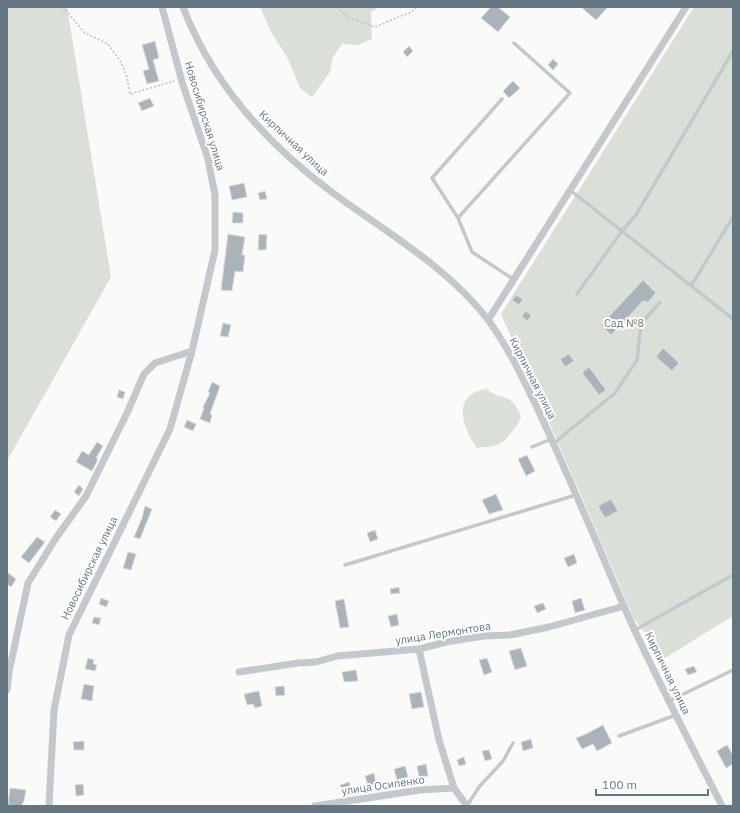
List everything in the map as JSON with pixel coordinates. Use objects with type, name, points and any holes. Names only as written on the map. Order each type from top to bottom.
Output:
[{"type":"street","name":"Новосибирская улица","points":[[49,806],[54,710],[69,635],[170,429],[192,351],[215,250],[215,195],[208,159],[182,82],[162,7]]},
{"type":"street","name":"Кирпичная улица","points":[[183,7],[216,72],[235,100],[257,125],[306,172],[416,252],[455,284],[473,301],[504,343],[518,368],[552,441],[635,630],[722,806]]},
{"type":"street","points":[[488,320],[686,7]]},
{"type":"street","points":[[7,690],[9,672],[28,583],[56,538],[86,496],[127,413],[144,374],[155,363],[192,351]]},
{"type":"street","name":"улица Лермонтова","points":[[239,672],[298,663],[316,662],[337,656],[419,649],[446,642],[484,636],[510,635],[549,628],[624,606]]},
{"type":"street","points":[[419,649],[439,740],[454,788],[467,806]]},
{"type":"street","name":"улица Осипенко","points":[[315,806],[420,790],[454,788]]},
{"type":"lane","points":[[458,218],[570,93],[514,43]]},
{"type":"lane","points":[[577,294],[622,231],[636,215],[733,52]]},
{"type":"lane","points":[[502,100],[432,178],[458,218],[472,252],[514,280]]},
{"type":"lane","points":[[570,190],[733,320]]},
{"type":"lane","points":[[691,286],[733,217]]},
{"type":"lane","points":[[532,447],[552,441],[615,393],[637,360],[641,324],[660,302]]},
{"type":"lane","points":[[345,565],[576,495]]},
{"type":"lane","points":[[635,630],[733,575]]},
{"type":"lane","points":[[669,701],[733,670]]},
{"type":"lane","points":[[619,736],[676,715]]},
{"type":"lane","points":[[467,806],[479,787],[503,761],[513,743]]},
{"type":"path","points":[[63,7],[85,33],[108,44],[121,62],[127,77],[130,94],[172,81],[182,82]]},
{"type":"path","points":[[337,7],[349,18],[375,27],[411,12],[417,7]]},
{"type":"green space","points":[[7,7],[67,7],[111,277],[7,461]]},
{"type":"green space","points":[[260,7],[380,7],[371,12],[372,39],[358,45],[342,44],[333,57],[330,72],[312,97],[300,88],[288,59],[271,32]]},
{"type":"green space","name":"Сад №8","points":[[694,7],[733,7],[733,616],[665,658],[634,619],[501,314]]},
{"type":"green space","points":[[487,389],[492,393],[506,398],[514,403],[521,416],[516,427],[504,441],[497,445],[477,448],[467,431],[464,421],[464,404],[468,397],[476,392]]},
{"type":"building","points":[[491,7],[498,7],[510,17],[498,32],[481,18]]},
{"type":"building","points":[[581,7],[608,7],[596,20]]},
{"type":"building","points":[[155,41],[159,58],[153,60],[159,81],[147,84],[143,71],[149,69],[142,45]]},
{"type":"building","points":[[409,46],[413,51],[407,57],[403,52]]},
{"type":"building","points":[[553,59],[558,64],[553,70],[548,65]]},
{"type":"building","points":[[513,81],[520,88],[509,98],[503,91]]},
{"type":"building","points":[[150,98],[154,106],[142,111],[138,103]]},
{"type":"building","points":[[244,183],[247,197],[232,200],[229,186]]},
{"type":"building","points":[[265,191],[267,199],[260,200],[258,193]]},
{"type":"building","points":[[233,212],[243,213],[243,223],[232,223]]},
{"type":"building","points":[[228,234],[245,237],[242,255],[245,255],[243,272],[235,271],[232,291],[221,290]]},
{"type":"building","points":[[259,234],[267,235],[266,250],[258,250]]},
{"type":"building","points":[[643,280],[656,293],[648,302],[643,301],[611,335],[601,325]]},
{"type":"building","points":[[516,295],[523,299],[519,305],[512,300]]},
{"type":"building","points":[[525,311],[531,315],[528,321],[522,317]]},
{"type":"building","points":[[223,323],[231,325],[228,337],[220,336]]},
{"type":"building","points":[[663,348],[679,363],[672,371],[656,357]]},
{"type":"building","points":[[569,354],[574,361],[565,367],[560,359]]},
{"type":"building","points":[[589,367],[606,390],[599,395],[582,373]]},
{"type":"building","points":[[212,382],[220,386],[210,414],[212,415],[210,423],[200,419],[204,408],[203,407],[210,393],[208,392]]},
{"type":"building","points":[[119,390],[125,392],[123,399],[117,397]]},
{"type":"building","points":[[187,420],[196,424],[193,431],[184,427]]},
{"type":"building","points":[[97,442],[103,446],[96,458],[98,459],[92,471],[76,462],[82,451],[89,455]]},
{"type":"building","points":[[527,455],[535,471],[526,476],[518,459]]},
{"type":"building","points":[[79,485],[83,489],[79,496],[74,492]]},
{"type":"building","points":[[496,494],[503,510],[489,514],[482,500]]},
{"type":"building","points":[[611,499],[618,511],[605,518],[598,506]]},
{"type":"building","points":[[145,506],[152,509],[140,539],[134,537]]},
{"type":"building","points":[[55,510],[61,514],[56,521],[50,517]]},
{"type":"building","points":[[375,530],[378,539],[370,542],[367,533]]},
{"type":"building","points":[[37,537],[45,542],[29,563],[21,557]]},
{"type":"building","points":[[128,552],[136,554],[131,570],[123,568]]},
{"type":"building","points":[[574,554],[577,563],[568,567],[564,558]]},
{"type":"building","points":[[7,572],[16,579],[11,587],[7,584]]},
{"type":"building","points":[[399,587],[400,593],[391,594],[390,589]]},
{"type":"building","points":[[101,598],[109,601],[106,607],[99,604]]},
{"type":"building","points":[[581,598],[585,610],[575,613],[572,601]]},
{"type":"building","points":[[344,599],[349,627],[340,628],[335,601]]},
{"type":"building","points":[[543,603],[546,609],[537,613],[534,606]]},
{"type":"building","points":[[397,614],[399,625],[391,627],[388,616]]},
{"type":"building","points":[[94,617],[101,618],[99,625],[92,623]]},
{"type":"building","points":[[521,648],[527,666],[515,670],[509,651]]},
{"type":"building","points":[[88,658],[94,660],[93,664],[97,665],[95,671],[85,669]]},
{"type":"building","points":[[487,658],[492,672],[484,675],[479,660]]},
{"type":"building","points":[[694,666],[697,672],[688,675],[685,669]]},
{"type":"building","points":[[356,670],[358,681],[344,682],[342,672]]},
{"type":"building","points":[[84,684],[94,686],[92,701],[81,699]]},
{"type":"building","points":[[284,686],[285,695],[276,696],[275,687]]},
{"type":"building","points":[[259,691],[262,706],[255,708],[253,704],[247,705],[244,694]]},
{"type":"building","points":[[421,692],[424,707],[412,709],[409,694]]},
{"type":"building","points":[[603,725],[612,743],[597,751],[593,744],[582,749],[576,738]]},
{"type":"building","points":[[531,739],[533,748],[523,751],[521,742]]},
{"type":"building","points":[[84,741],[84,750],[74,750],[73,742]]},
{"type":"building","points":[[727,745],[733,755],[733,764],[726,768],[717,751]]},
{"type":"building","points":[[489,750],[492,759],[485,761],[482,751]]},
{"type":"building","points":[[464,757],[466,764],[459,766],[457,760]]},
{"type":"building","points":[[426,764],[428,776],[419,777],[417,766]]},
{"type":"building","points":[[405,766],[408,777],[397,780],[394,769]]},
{"type":"building","points":[[374,773],[376,784],[368,786],[365,776]]},
{"type":"building","points":[[349,782],[352,793],[343,795],[340,785]]},
{"type":"building","points":[[83,784],[84,795],[76,796],[75,785]]},
{"type":"building","points":[[10,788],[26,790],[24,801],[21,806],[8,805]]}]
